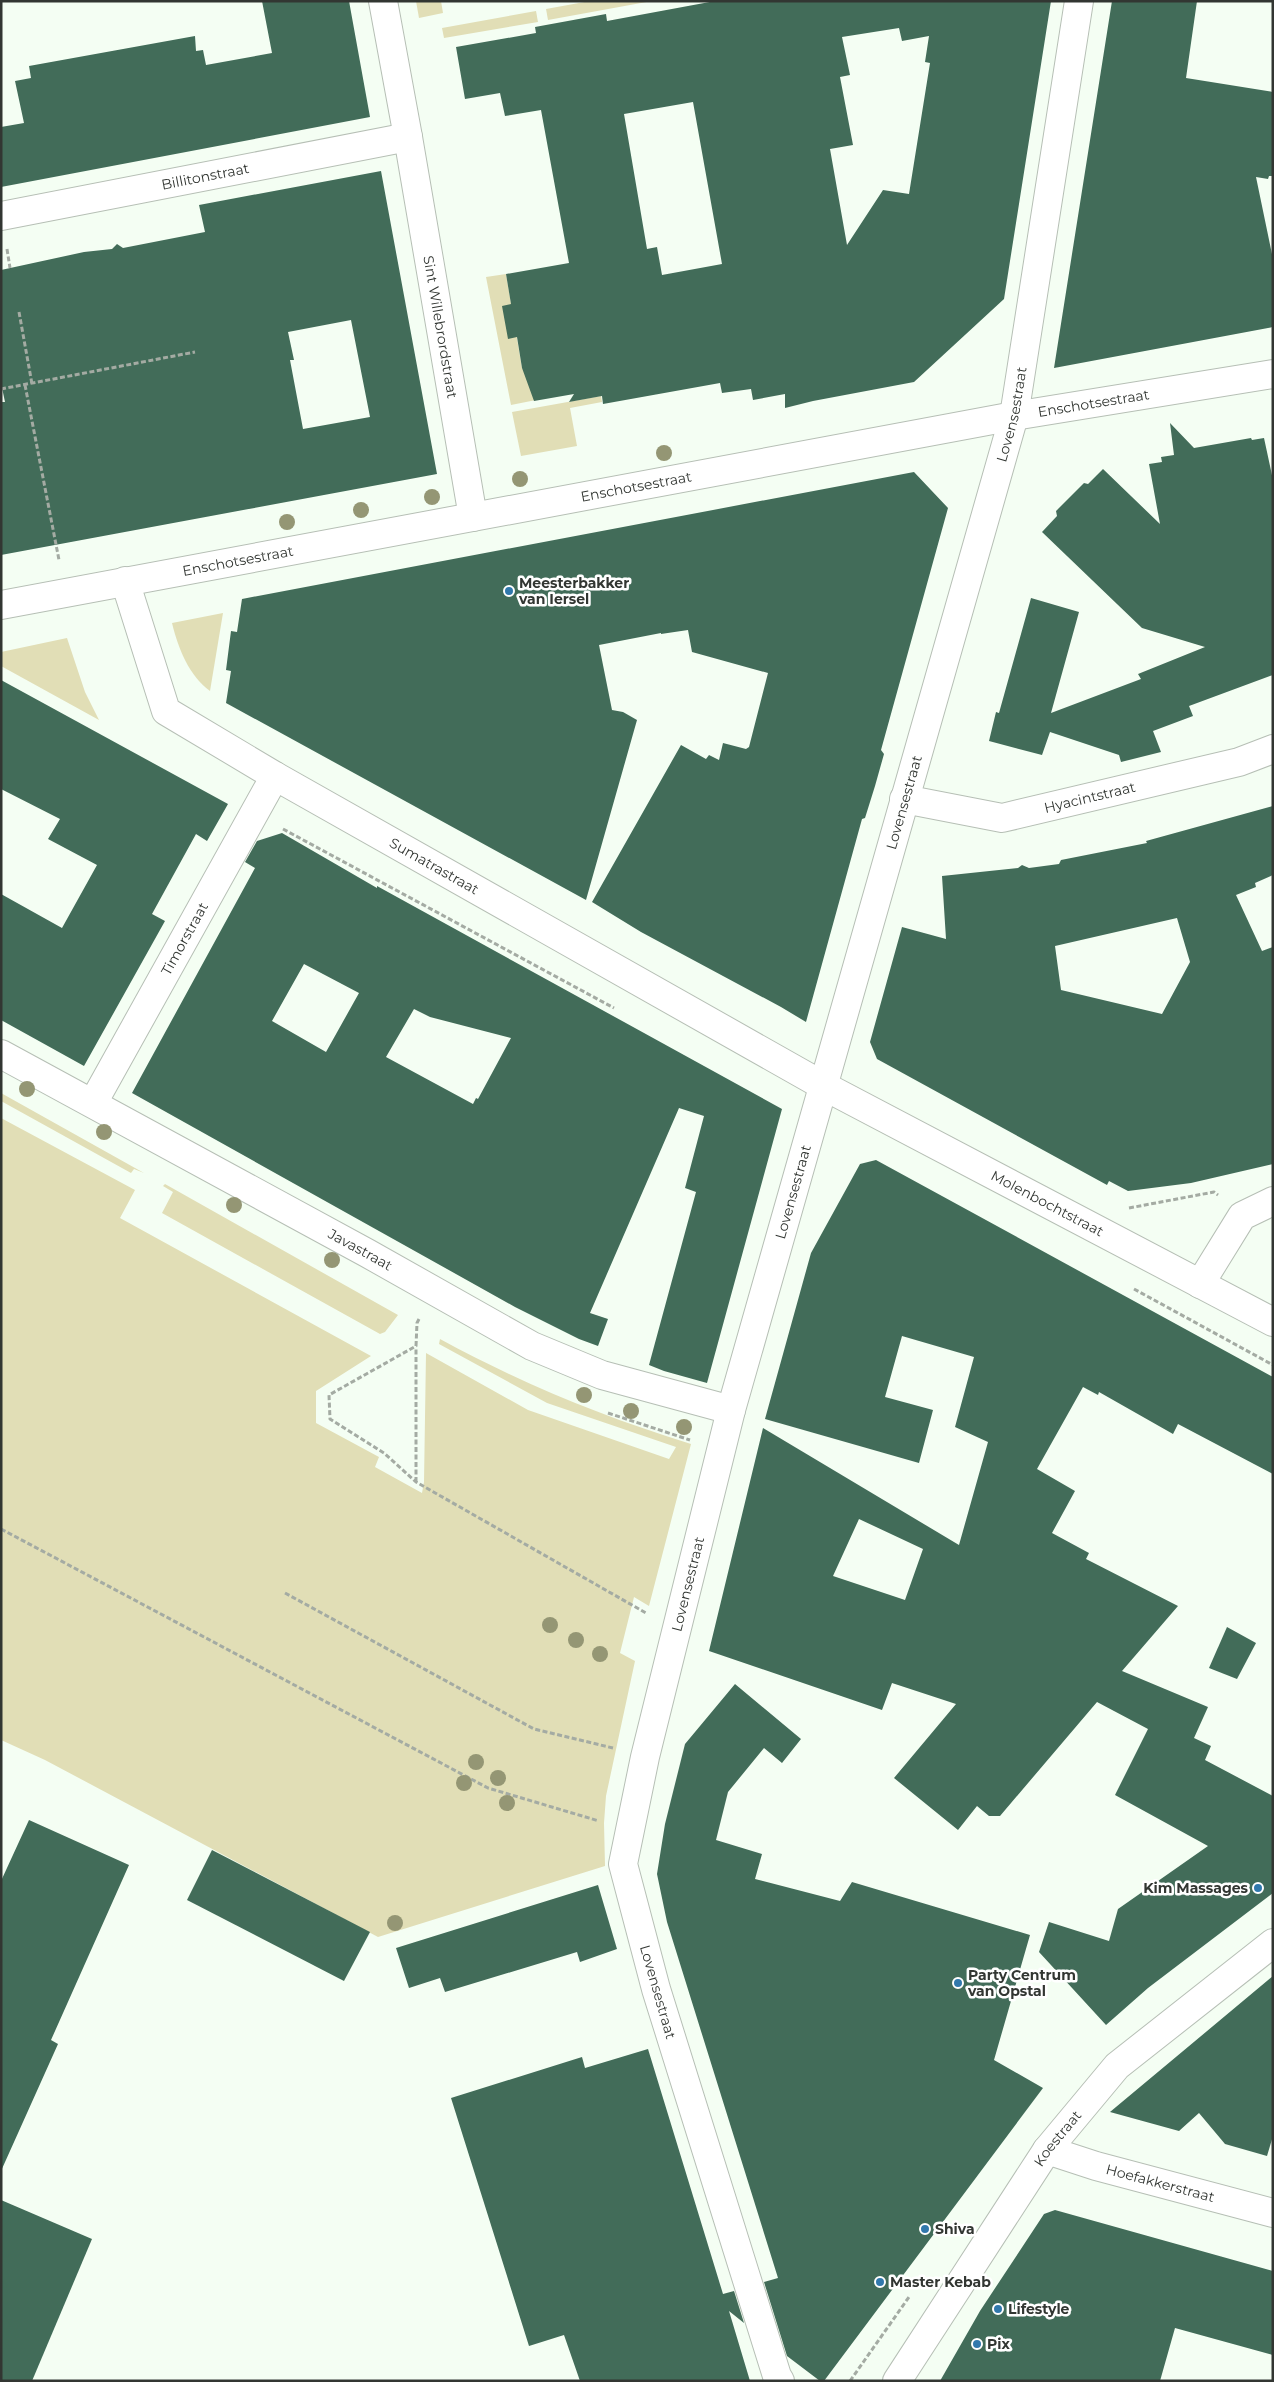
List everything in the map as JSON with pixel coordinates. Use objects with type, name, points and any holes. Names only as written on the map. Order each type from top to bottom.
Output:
[{"type":"street","name":"Sint Willebrordstraat","points":[[383,1],[473,517]]},
{"type":"street","name":"Lovensestraat","points":[[779,2378],[656,1990],[623,1864],[629,1827],[676,1626],[731,1410],[1014,416],[1079,1]]},
{"type":"street","name":"Billitonstraat","points":[[1,216],[408,137]]},
{"type":"street","name":"Enschotsestraat","points":[[1,605],[1014,416],[1273,374]]},
{"type":"street","name":"Sumatrastraat","points":[[125,581],[166,711],[275,776],[822,1085]]},
{"type":"street","name":"Hyacintstraat","points":[[904,799],[1002,818],[1239,762],[1273,749]]},
{"type":"street","name":"Timorstraat","points":[[93,1103],[275,776]]},
{"type":"street","name":"Javastraat","points":[[1,1054],[435,1290],[532,1346],[602,1375],[731,1410]]},
{"type":"street","name":"Molenbochtstraat","points":[[822,1085],[1273,1322]]},
{"type":"street","points":[[1200,1284],[1242,1216],[1273,1201]]},
{"type":"street","name":"Koestraat","points":[[896,2381],[1046,2150],[1117,2066],[1273,1943]]},
{"type":"street","name":"Hoefakkerstraat","points":[[1046,2150],[1096,2166],[1273,2213]]},
{"type":"path","points":[[19,312],[32,384]]},
{"type":"path","points":[[1,389],[195,352]]},
{"type":"path","points":[[25,385],[65,593]]},
{"type":"path","points":[[1121,1210],[1214,1192],[1242,1216]]},
{"type":"path","points":[[416,1482],[417,1323],[435,1290]]},
{"type":"path","points":[[416,1346],[329,1395],[330,1419],[384,1453],[416,1482],[651,1616],[676,1626]]},
{"type":"path","points":[[1,1529],[488,1788],[604,1823],[629,1827]]},
{"type":"path","points":[[285,1593],[534,1729],[645,1757]]},
{"type":"shaded area","points":[[416,1],[441,1],[443,13],[419,18]]},
{"type":"shaded area","points":[[590,1],[652,1],[548,20],[546,9]]},
{"type":"shaded area","points":[[536,11],[538,22],[444,38],[442,28]]},
{"type":"shaded area","points":[[506,274],[522,368],[541,399],[511,405],[486,277]]},
{"type":"shaded area","points":[[601,396],[602,402],[570,408],[577,446],[521,456],[512,412]]},
{"type":"shaded area","points":[[223,613],[210,691],[196,678],[185,661],[172,623]]},
{"type":"shaded area","points":[[67,638],[85,692],[99,720],[1,666],[1,652]]},
{"type":"shaded area","points":[[1,1093],[144,1173],[134,1169],[131,1173],[1,1101]]},
{"type":"shaded area","points":[[1,1118],[135,1190],[120,1218],[371,1356],[316,1391],[316,1423],[379,1457],[375,1467],[422,1493],[424,1482],[426,1353],[528,1410],[669,1459],[676,1447],[547,1403],[439,1344],[440,1339],[532,1385],[563,1398],[625,1422],[691,1444],[649,1606],[634,1597],[620,1653],[635,1661],[606,1796],[604,1823],[605,1866],[378,1937],[45,1760],[1,1740]]},
{"type":"shaded area","points":[[165,1184],[398,1315],[385,1332],[380,1334],[162,1213],[173,1192],[163,1186]]},
{"type":"building","points":[[262,1],[349,1],[370,117],[1,187],[1,127],[24,123],[15,81],[31,78],[29,66],[195,36],[196,51],[203,50],[206,65],[272,53]]},
{"type":"building","points":[[715,1],[1051,1],[1004,299],[914,382],[785,408],[785,394],[753,400],[751,389],[722,393],[720,383],[603,404],[602,396],[569,402],[574,394],[534,401],[522,368],[517,337],[508,339],[502,306],[511,304],[506,274],[569,263],[541,110],[505,116],[500,93],[465,99],[456,47],[536,33],[535,27],[606,14],[607,21]],"holes":[[[899,28],[902,41],[929,36],[925,62],[930,63],[909,194],[883,190],[847,245],[830,149],[853,145],[840,77],[850,75],[842,37]],[[693,102],[722,264],[662,275],[657,247],[647,249],[624,114]]]},
{"type":"building","points":[[1112,1],[1197,1],[1186,78],[1273,92],[1273,176],[1269,176],[1268,179],[1256,177],[1273,259],[1273,327],[1054,368]]},
{"type":"building","points":[[381,171],[437,474],[1,555],[1,402],[5,402],[1,383],[1,270],[84,252],[112,249],[117,244],[123,248],[205,232],[199,205]],"holes":[[[351,320],[370,417],[303,429],[290,360],[294,360],[288,332]]]},
{"type":"building","points":[[1170,423],[1194,448],[1251,438],[1252,440],[1264,438],[1273,480],[1273,675],[1189,706],[1193,716],[1153,731],[1161,752],[1121,762],[1119,755],[1050,732],[1042,755],[989,741],[996,712],[999,713],[1031,598],[1079,612],[1051,713],[1141,679],[1138,674],[1205,647],[1142,628],[1042,532],[1057,516],[1056,511],[1084,483],[1088,484],[1103,469],[1160,524],[1149,464],[1162,462],[1161,457],[1174,455]]},
{"type":"building","points":[[914,472],[948,508],[881,750],[884,754],[865,818],[862,819],[806,1022],[641,932],[592,902],[681,745],[706,759],[709,755],[719,760],[723,743],[746,749],[749,747],[768,673],[692,652],[688,630],[661,633],[599,645],[612,710],[623,712],[637,720],[586,900],[226,703],[231,671],[226,670],[231,631],[237,632],[242,599]]},
{"type":"building","points":[[1,680],[228,804],[207,841],[196,834],[152,914],[165,921],[84,1066],[1,1020],[1,894],[62,928],[97,865],[48,839],[60,819],[1,789]]},
{"type":"building","points":[[1273,806],[1273,875],[1255,883],[1256,887],[1236,895],[1262,951],[1273,947],[1273,1164],[1191,1183],[1128,1191],[1109,1181],[1107,1185],[877,1059],[870,1042],[902,927],[946,939],[942,876],[1018,868],[1022,865],[1029,868],[1059,864],[1061,860],[1147,843],[1146,841]],"holes":[[[1177,918],[1190,962],[1162,1014],[1061,990],[1055,946]]]},
{"type":"building","points":[[282,833],[377,888],[377,886],[782,1109],[707,1383],[649,1365],[696,1192],[685,1188],[704,1116],[679,1108],[590,1313],[608,1319],[598,1346],[579,1339],[515,1307],[132,1093],[255,868],[245,862],[257,841]],"holes":[[[304,964],[359,993],[326,1052],[272,1021]],[[414,1009],[430,1017],[511,1038],[478,1099],[476,1098],[473,1104],[386,1057]]]},
{"type":"building","points":[[876,1160],[1273,1377],[1273,1474],[1178,1424],[1173,1434],[1099,1392],[1098,1395],[1083,1387],[1037,1469],[1075,1491],[1052,1533],[1089,1553],[1086,1559],[1178,1606],[1122,1671],[1208,1707],[1194,1738],[1211,1746],[1205,1760],[1273,1796],[1273,1893],[1148,1988],[1106,2025],[1039,1952],[1049,1922],[1109,1941],[1118,1909],[1208,1846],[1115,1795],[1148,1729],[1097,1702],[1000,1816],[989,1816],[977,1806],[958,1830],[894,1778],[956,1704],[892,1683],[882,1710],[709,1651],[763,1428],[959,1545],[988,1442],[955,1427],[974,1357],[902,1336],[885,1397],[933,1410],[919,1463],[765,1419],[811,1253],[860,1164]],"holes":[[[859,1519],[923,1549],[905,1600],[833,1576]]]},
{"type":"building","points":[[1227,1627],[1256,1643],[1237,1679],[1209,1668]]},
{"type":"building","points":[[735,1684],[801,1739],[782,1763],[764,1748],[728,1792],[716,1840],[762,1854],[755,1879],[840,1901],[852,1882],[1030,1935],[994,2060],[1043,2088],[824,2381],[820,2381],[787,2356],[764,2282],[778,2278],[667,1922],[657,1874],[665,1824],[685,1744]]},
{"type":"building","points":[[29,1820],[129,1865],[51,2040],[58,2044],[1,2171],[1,1881]]},
{"type":"building","points":[[212,1850],[370,1932],[344,1981],[187,1900]]},
{"type":"building","points":[[598,1885],[617,1949],[580,1962],[577,1952],[445,1992],[440,1978],[409,1988],[396,1948]]},
{"type":"building","points":[[1273,1976],[1273,2136],[1267,2156],[1225,2144],[1199,2113],[1179,2131],[1110,2112]]},
{"type":"building","points":[[648,2049],[723,2294],[734,2291],[744,2323],[729,2311],[750,2381],[580,2381],[564,2335],[529,2346],[451,2098],[582,2057],[585,2068]]},
{"type":"building","points":[[1,2200],[92,2239],[32,2381],[1,2381]]},
{"type":"building","points":[[1055,2210],[1273,2271],[1273,2355],[1175,2328],[1160,2381],[940,2381],[980,2311],[1044,2214]]},
{"type":"place","name":"Meesterbakker van Iersel","points":[[509,591]]},
{"type":"place","name":"Kim Massages","points":[[1258,1888]]},
{"type":"place","name":"Party Centrum van Opstal","points":[[958,1983]]},
{"type":"place","name":"Shiva","points":[[925,2229]]},
{"type":"place","name":"Master Kebab","points":[[880,2282]]},
{"type":"place","name":"Lifestyle","points":[[998,2309]]},
{"type":"place","name":"Pix","points":[[977,2344]]}]
